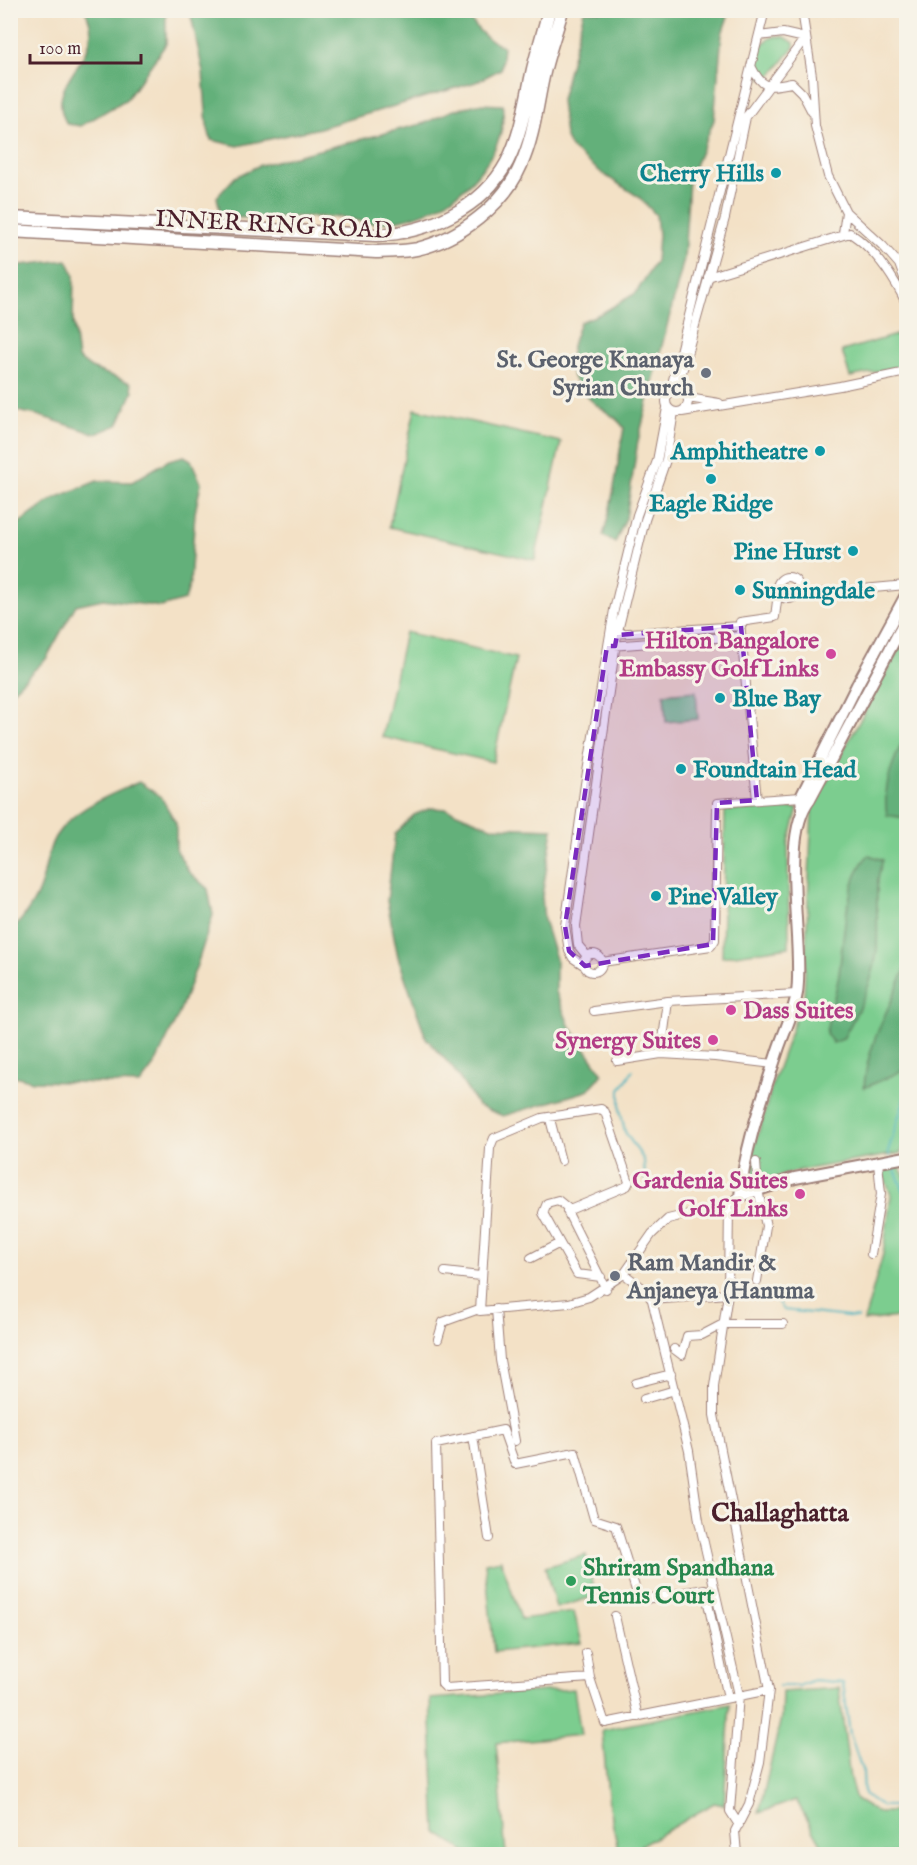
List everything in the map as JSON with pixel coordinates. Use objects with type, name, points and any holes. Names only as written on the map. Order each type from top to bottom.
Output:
[{"type":"main road","name":"INNER RING ROAD","points":[[10,218],[228,230],[399,234],[424,229],[462,209],[496,178],[510,155],[523,118],[549,10]]},
{"type":"main road","name":"INNER RING ROAD","points":[[10,231],[307,249],[403,251],[428,245],[472,222],[503,195],[525,158],[536,120],[545,68],[562,10]]},
{"type":"main road","points":[[227,243],[228,230]]},
{"type":"street","points":[[674,391],[765,10]]},
{"type":"street","points":[[802,10],[812,76],[813,114],[828,176],[846,212],[899,264],[906,283]]},
{"type":"street","points":[[759,36],[783,33],[805,38]]},
{"type":"street","points":[[675,410],[666,399],[674,391],[725,218],[746,117],[805,38]]},
{"type":"street","points":[[751,66],[758,81],[769,87],[792,83],[802,93],[813,114]]},
{"type":"street","points":[[843,233],[846,212]]},
{"type":"street","points":[[708,277],[843,233],[850,233],[862,241],[893,277],[906,303]]},
{"type":"street","points":[[675,410],[840,386],[906,372]]},
{"type":"street","points":[[674,391],[684,392],[688,398],[688,406],[675,410]]},
{"type":"street","points":[[688,398],[726,404]]},
{"type":"street","points":[[675,410],[637,514],[613,634],[566,926],[569,951],[573,958],[588,970],[597,971],[603,962],[705,948],[713,944],[717,803],[757,800],[804,802]]},
{"type":"street","points":[[757,800],[741,636],[742,620],[774,618],[778,583],[790,577],[797,582],[798,595]]},
{"type":"street","points":[[778,593],[790,600],[798,595],[906,585]]},
{"type":"street","points":[[740,1196],[748,1150],[797,994],[795,843],[804,802],[861,677],[906,596]]},
{"type":"street","points":[[804,802],[906,619]]},
{"type":"street","points":[[613,634],[741,626]]},
{"type":"street","points":[[611,646],[741,636]]},
{"type":"street","points":[[587,956],[578,945],[576,926],[611,646]]},
{"type":"street","points":[[861,677],[872,681]]},
{"type":"street","points":[[587,956],[598,955],[603,962]]},
{"type":"street","points":[[585,966],[587,956]]},
{"type":"street","points":[[594,1011],[668,1001],[797,994]]},
{"type":"street","points":[[661,1054],[668,1001]]},
{"type":"street","points":[[616,1061],[661,1054],[773,1065]]},
{"type":"street","points":[[479,1309],[491,1142],[502,1134],[542,1118],[550,1119],[601,1109],[605,1112],[629,1182],[627,1186],[569,1209],[567,1215],[606,1289]]},
{"type":"street","points":[[550,1119],[561,1161]]},
{"type":"street","points":[[438,1339],[443,1322],[479,1309],[575,1302],[606,1289],[624,1274],[652,1234],[668,1219],[729,1204],[740,1196],[795,1178],[906,1157]]},
{"type":"street","points":[[871,1254],[887,1161]]},
{"type":"street","points":[[756,1162],[758,1190],[765,1226],[757,1281]]},
{"type":"street","points":[[569,1209],[558,1200],[553,1200],[543,1213],[558,1244],[577,1274],[601,1278]]},
{"type":"street","points":[[729,1204],[728,1294],[714,1386],[715,1432],[769,1690],[760,1762],[749,1804],[734,1838],[737,1854]]},
{"type":"street","points":[[531,1258],[558,1244]]},
{"type":"street","points":[[445,1272],[480,1276]]},
{"type":"street","points":[[624,1274],[644,1289],[652,1300],[692,1465],[699,1521],[739,1695],[730,1811],[739,1825]]},
{"type":"street","points":[[652,1300],[728,1294]]},
{"type":"street","points":[[496,1309],[500,1360],[514,1441]]},
{"type":"street","points":[[674,1349],[682,1355],[687,1336],[702,1335],[723,1324],[783,1324]]},
{"type":"street","points":[[636,1383],[671,1374]]},
{"type":"street","points":[[644,1399],[675,1390]]},
{"type":"street","points":[[591,1678],[448,1689],[442,1684],[436,1444],[503,1431],[516,1464],[574,1452],[594,1520],[616,1526],[639,1600],[705,1588],[728,1698]]},
{"type":"street","points":[[473,1436],[489,1538]]},
{"type":"street","points":[[615,1616],[638,1718]]},
{"type":"street","points":[[586,1653],[603,1723],[638,1718],[769,1690]]},
{"type":"highlighted area","points":[[741,626],[757,800],[717,803],[713,944],[585,966],[569,951],[565,926],[607,646],[615,646],[617,635]]},
{"type":"green space","points":[[85,11],[166,11],[166,44],[127,99],[81,126],[67,124],[61,108],[62,94],[89,43],[91,28]]},
{"type":"green space","points":[[190,11],[465,11],[481,32],[503,46],[501,69],[476,82],[320,128],[238,146],[211,140],[207,125],[203,72]]},
{"type":"green space","points":[[584,11],[730,11],[722,34],[714,120],[689,180],[684,259],[638,441],[626,518],[615,543],[603,536],[613,496],[624,428],[614,417],[593,402],[576,383],[570,365],[570,356],[580,322],[602,313],[636,293],[656,261],[658,235],[656,215],[639,197],[603,174],[571,148],[565,136],[561,100]]},
{"type":"green space","points":[[776,36],[785,37],[794,43],[794,47],[771,76],[762,78],[756,66],[757,54],[764,43]]},
{"type":"green space","points":[[477,104],[503,105],[503,123],[496,147],[472,181],[460,192],[433,209],[402,219],[370,223],[339,217],[228,218],[220,211],[217,197],[235,177],[260,165],[425,123],[451,111]]},
{"type":"green space","points":[[67,260],[74,275],[73,321],[78,358],[91,368],[131,383],[133,392],[118,425],[96,434],[37,415],[11,410],[11,266]]},
{"type":"green space","points":[[906,332],[906,366],[850,377],[842,351]]},
{"type":"green space","points":[[415,409],[561,442],[535,560],[389,527]]},
{"type":"green space","points":[[184,456],[191,460],[201,483],[195,513],[190,583],[185,600],[161,607],[103,599],[76,605],[46,659],[11,692],[11,529],[53,499],[97,481],[132,482],[169,460]]},
{"type":"green space","points":[[405,632],[516,658],[493,762],[382,737]]},
{"type":"green space","points":[[906,636],[906,1133],[901,1153],[801,1170],[754,1184],[751,1158],[775,1076],[804,995],[812,808]]},
{"type":"green space","points":[[696,691],[698,719],[666,722],[664,694]]},
{"type":"green space","points":[[906,735],[906,818],[887,815],[886,794],[890,774]]},
{"type":"green space","points":[[139,782],[161,797],[176,823],[176,849],[189,872],[208,889],[213,915],[178,1016],[155,1064],[140,1084],[33,1081],[11,1075],[11,932],[37,896],[52,843],[63,827],[82,810]]},
{"type":"green space","points":[[431,808],[447,809],[491,827],[553,829],[542,896],[544,920],[556,959],[556,992],[569,1025],[603,1074],[587,1091],[503,1116],[478,1106],[452,1067],[426,1038],[398,957],[387,901],[395,834],[414,815]]},
{"type":"green space","points":[[798,808],[788,845],[789,947],[722,957],[725,810]]},
{"type":"green space","points":[[869,855],[883,860],[879,872],[877,896],[877,945],[874,968],[863,1000],[843,1039],[833,1043],[826,1033],[839,974],[850,893],[861,864]]},
{"type":"green space","points":[[906,966],[906,1069],[864,1088],[874,1041]]},
{"type":"green space","points":[[899,1166],[906,1179],[906,1316],[864,1321],[883,1254],[891,1195],[882,1171]]},
{"type":"green space","name":"Shriram Spandhana Tennis Court","points":[[586,1555],[596,1596],[556,1608],[545,1567]]},
{"type":"green space","points":[[501,1560],[521,1619],[574,1612],[582,1643],[494,1652],[485,1563]]},
{"type":"green space","points":[[839,1688],[850,1779],[856,1800],[876,1812],[906,1812],[906,1854],[827,1854],[796,1800],[759,1813],[781,1718],[782,1692]]},
{"type":"green space","points":[[574,1689],[581,1735],[496,1743],[506,1854],[469,1854],[436,1832],[430,1699]]},
{"type":"green space","points":[[730,1704],[724,1805],[714,1803],[627,1854],[619,1854],[609,1807],[602,1730]]},
{"type":"waterway","points":[[633,1070],[620,1090],[620,1109],[625,1132],[644,1160],[645,1180]]},
{"type":"waterway","points":[[890,1157],[888,1151],[906,1094]]},
{"type":"waterway","points":[[892,1163],[906,1196]]},
{"type":"waterway","points":[[732,1297],[764,1297],[778,1302],[783,1310],[858,1318]]},
{"type":"waterway","points":[[779,1686],[798,1686],[814,1680],[843,1683],[850,1734],[863,1773],[864,1794],[882,1806],[906,1806]]},
{"type":"place","name":"Cherry Hills","points":[[776,173]]},
{"type":"place","name":"St. George Knanaya Syrian Church","points":[[706,373]]},
{"type":"place","name":"Amphitheatre","points":[[820,451]]},
{"type":"place","name":"Eagle Ridge","points":[[711,479]]},
{"type":"place","name":"Pine Hurst","points":[[853,551]]},
{"type":"place","name":"Sunningdale","points":[[740,590]]},
{"type":"place","name":"Hilton Bangalore Embassy GolfLinks","points":[[831,654]]},
{"type":"place","name":"Blue Bay","points":[[720,698]]},
{"type":"place","name":"Foundtain Head","points":[[681,769]]},
{"type":"place","name":"Pine Valley","points":[[656,896]]},
{"type":"place","name":"Dass Suites","points":[[731,1010]]},
{"type":"place","name":"Synergy Suites","points":[[713,1040]]},
{"type":"place","name":"Gardenia Suites Golf Links","points":[[800,1194]]},
{"type":"place","name":"Ram Mandir & Anjaneya (Hanuma","points":[[615,1276]]},
{"type":"place","name":"Shriram Spandhana Tennis Court","points":[[571,1581]]},
{"type":"district","name":"Challaghatta","points":[[780,1512]]}]
